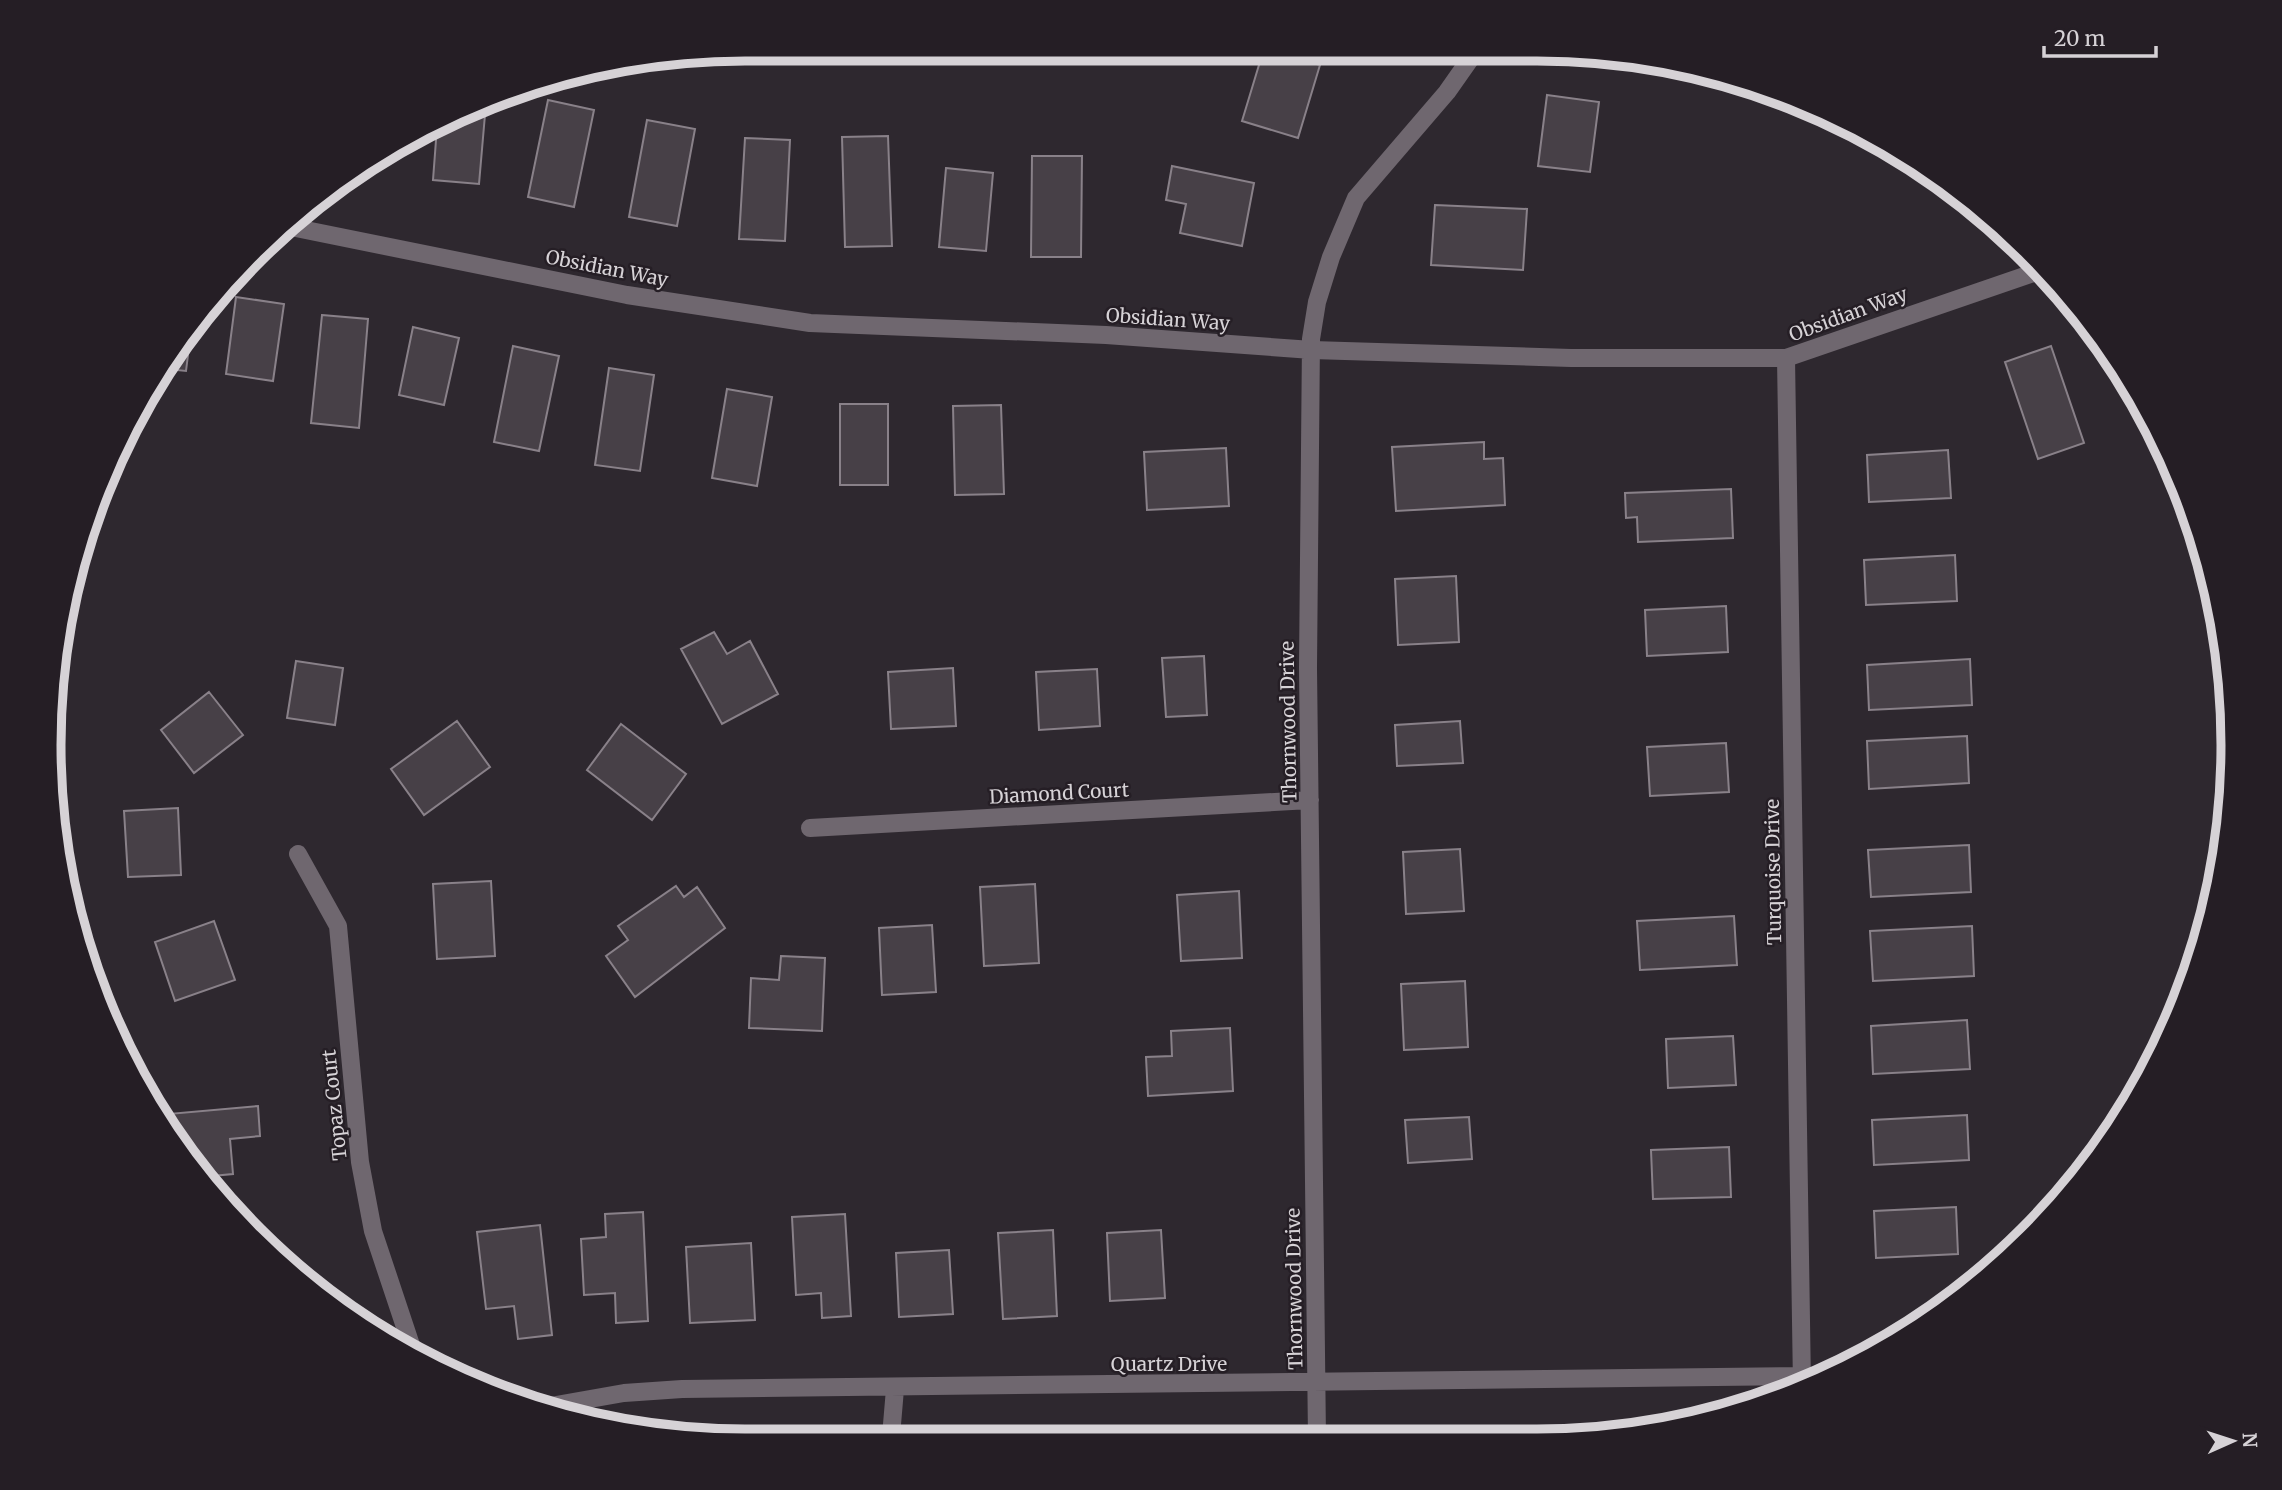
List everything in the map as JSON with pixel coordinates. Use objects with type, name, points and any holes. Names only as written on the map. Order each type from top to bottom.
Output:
[{"type":"street","name":"Thornwood Drive","points":[[1317,1429],[1308,668],[1312,350],[1317,302],[1331,257],[1356,198],[1447,92],[1469,61]]},
{"type":"street","name":"Obsidian Way","points":[[297,228],[627,295],[810,323],[1106,335],[1312,350],[1571,358],[1786,358],[2031,274]]},
{"type":"street","name":"Turquoise Drive","points":[[1786,358],[1801,1376]]},
{"type":"street","name":"Diamond Court","points":[[810,828],[1310,800]]},
{"type":"street","name":"Topaz Court","points":[[298,854],[338,926],[360,1163],[373,1231],[409,1340]]},
{"type":"street","name":"Quartz Drive","points":[[564,1404],[624,1393],[682,1389],[1788,1381]]},
{"type":"street","points":[[892,1429],[895,1389]]},
{"type":"building","points":[[1260,61],[1307,61],[1320,65],[1298,138],[1242,121]]},
{"type":"building","points":[[1547,95],[1599,102],[1590,172],[1538,166]]},
{"type":"building","points":[[548,100],[594,110],[574,207],[528,197]]},
{"type":"building","points":[[485,112],[479,184],[433,180],[436,135]]},
{"type":"building","points":[[647,120],[695,129],[677,226],[629,217]]},
{"type":"building","points":[[888,136],[892,246],[845,247],[842,137]]},
{"type":"building","points":[[745,138],[790,140],[785,241],[739,239]]},
{"type":"building","points":[[1032,156],[1082,156],[1081,257],[1031,257]]},
{"type":"building","points":[[1172,166],[1254,183],[1242,246],[1180,233],[1186,204],[1166,200]]},
{"type":"building","points":[[946,168],[993,173],[986,251],[939,247]]},
{"type":"building","points":[[1435,205],[1527,209],[1523,270],[1431,265]]},
{"type":"building","points":[[236,297],[284,304],[273,381],[226,374]]},
{"type":"building","points":[[322,315],[368,319],[359,428],[311,423]]},
{"type":"building","points":[[413,327],[459,338],[444,405],[399,395]]},
{"type":"building","points":[[513,346],[559,356],[539,451],[494,442]]},
{"type":"building","points":[[2051,346],[2084,443],[2038,459],[2005,362]]},
{"type":"building","points":[[189,348],[186,371],[173,370]]},
{"type":"building","points":[[609,368],[654,375],[640,471],[595,465]]},
{"type":"building","points":[[727,389],[772,397],[757,486],[712,478]]},
{"type":"building","points":[[840,404],[888,404],[888,485],[840,485]]},
{"type":"building","points":[[1001,405],[1004,494],[955,495],[953,406]]},
{"type":"building","points":[[1484,442],[1484,459],[1503,458],[1505,505],[1396,511],[1392,447]]},
{"type":"building","points":[[1226,448],[1229,506],[1147,510],[1144,452]]},
{"type":"building","points":[[1948,450],[1951,498],[1869,502],[1867,455]]},
{"type":"building","points":[[1731,489],[1733,538],[1638,542],[1637,517],[1626,518],[1625,493]]},
{"type":"building","points":[[1955,555],[1957,601],[1866,605],[1864,560]]},
{"type":"building","points":[[1456,576],[1459,642],[1398,645],[1395,579]]},
{"type":"building","points":[[1726,606],[1728,652],[1647,656],[1645,610]]},
{"type":"building","points":[[714,632],[727,654],[750,641],[778,694],[722,724],[681,649]]},
{"type":"building","points":[[1204,656],[1207,715],[1166,717],[1162,658]]},
{"type":"building","points":[[1970,659],[1972,705],[1869,710],[1867,665]]},
{"type":"building","points":[[296,661],[343,668],[335,725],[287,718]]},
{"type":"building","points":[[953,668],[956,726],[891,729],[888,672]]},
{"type":"building","points":[[1097,669],[1100,726],[1039,730],[1036,672]]},
{"type":"building","points":[[209,692],[243,735],[194,773],[161,730]]},
{"type":"building","points":[[457,721],[490,767],[424,815],[391,769]]},
{"type":"building","points":[[1460,721],[1463,763],[1397,766],[1395,725]]},
{"type":"building","points":[[621,724],[686,774],[652,820],[587,770]]},
{"type":"building","points":[[1967,736],[1969,783],[1869,789],[1867,741]]},
{"type":"building","points":[[1726,743],[1729,792],[1650,796],[1647,747]]},
{"type":"building","points":[[178,808],[181,875],[128,877],[124,811]]},
{"type":"building","points":[[1969,845],[1971,892],[1871,897],[1868,850]]},
{"type":"building","points":[[1460,849],[1464,911],[1406,914],[1403,852]]},
{"type":"building","points":[[491,881],[495,956],[437,959],[433,884]]},
{"type":"building","points":[[1035,884],[1039,963],[984,966],[980,887]]},
{"type":"building","points":[[676,886],[684,897],[697,887],[725,928],[635,997],[606,956],[628,940],[618,926]]},
{"type":"building","points":[[1239,891],[1242,958],[1181,961],[1177,895]]},
{"type":"building","points":[[1734,916],[1737,965],[1640,970],[1637,921]]},
{"type":"building","points":[[214,921],[235,980],[175,1001],[155,942]]},
{"type":"building","points":[[932,925],[936,992],[882,995],[879,928]]},
{"type":"building","points":[[1972,926],[1974,976],[1873,981],[1870,931]]},
{"type":"building","points":[[781,956],[825,958],[822,1031],[749,1028],[751,978],[779,980]]},
{"type":"building","points":[[1465,981],[1468,1047],[1404,1050],[1401,984]]},
{"type":"building","points":[[1967,1020],[1970,1069],[1873,1074],[1871,1026]]},
{"type":"building","points":[[1230,1028],[1233,1091],[1148,1096],[1146,1057],[1172,1056],[1171,1031]]},
{"type":"building","points":[[1733,1036],[1736,1085],[1668,1088],[1666,1039]]},
{"type":"building","points":[[258,1106],[260,1136],[230,1139],[233,1174],[215,1176],[169,1114]]},
{"type":"building","points":[[1967,1115],[1969,1160],[1874,1165],[1872,1120]]},
{"type":"building","points":[[1469,1117],[1472,1159],[1408,1163],[1405,1120]]},
{"type":"building","points":[[1729,1147],[1731,1197],[1653,1199],[1651,1150]]},
{"type":"building","points":[[1956,1207],[1958,1254],[1876,1258],[1874,1211]]},
{"type":"building","points":[[643,1212],[648,1321],[616,1323],[615,1293],[584,1295],[581,1239],[606,1237],[605,1214]]},
{"type":"building","points":[[845,1214],[851,1316],[822,1318],[821,1293],[796,1295],[792,1217]]},
{"type":"building","points":[[540,1225],[552,1335],[518,1339],[514,1306],[486,1309],[477,1232]]},
{"type":"building","points":[[1053,1230],[1057,1316],[1003,1319],[998,1233]]},
{"type":"building","points":[[1161,1230],[1165,1298],[1110,1301],[1107,1233]]},
{"type":"building","points":[[751,1243],[755,1320],[690,1323],[686,1247]]},
{"type":"building","points":[[949,1250],[953,1314],[899,1317],[896,1253]]}]
